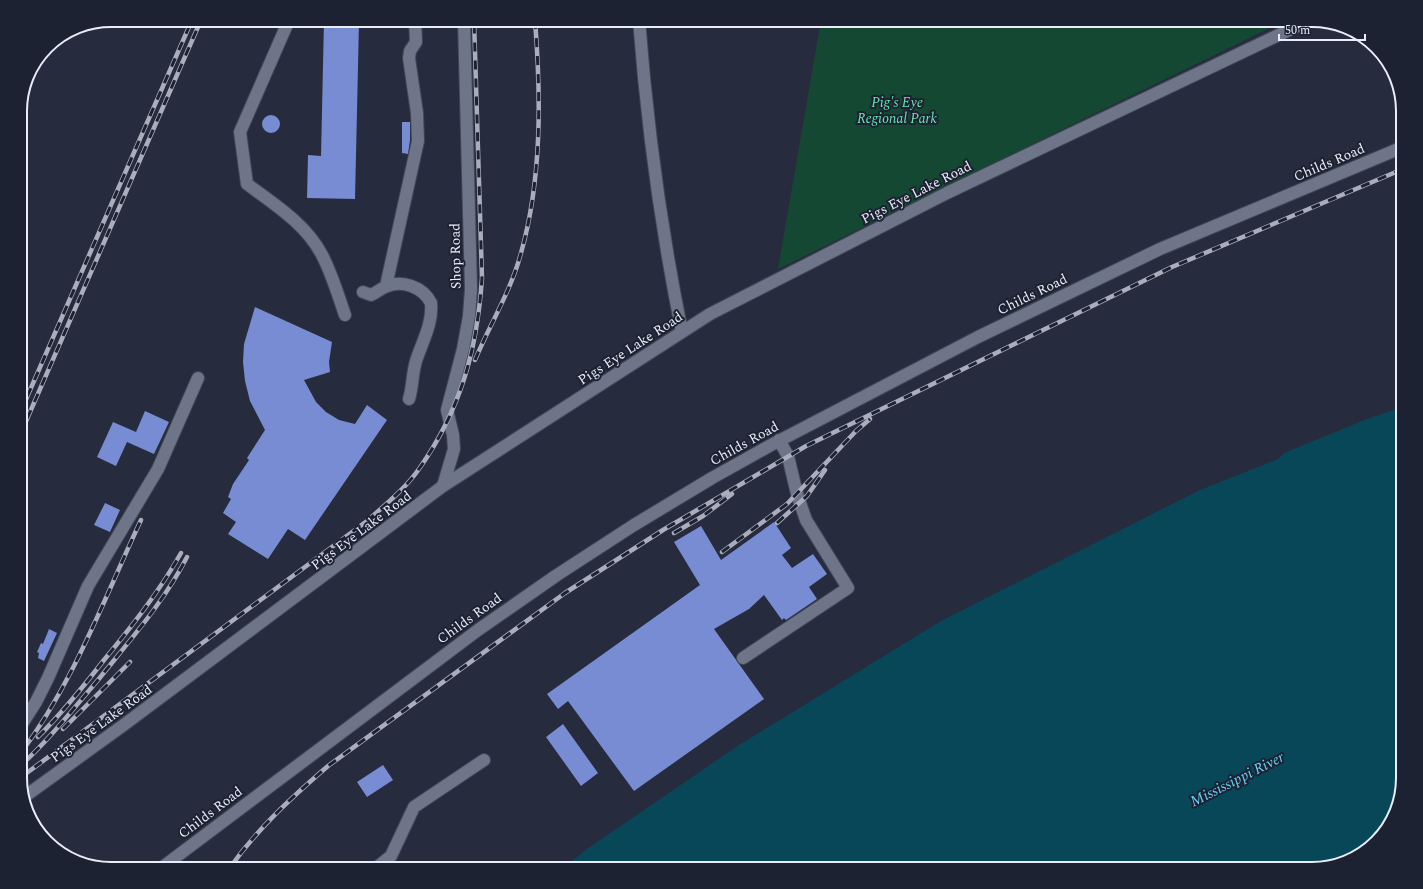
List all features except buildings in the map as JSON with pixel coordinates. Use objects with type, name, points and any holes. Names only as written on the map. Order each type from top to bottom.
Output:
[{"type":"street","points":[[286,27],[240,132],[247,184],[289,215],[322,254],[345,315]]},
{"type":"street","points":[[386,286],[417,147],[417,113],[409,58],[410,51],[416,42],[415,27]]},
{"type":"street","name":"Shop Road","points":[[443,486],[454,449],[453,435],[447,410],[463,349],[469,316],[471,289],[464,27]]},
{"type":"street","points":[[640,27],[646,103],[670,274],[682,332]]},
{"type":"street","name":"Pigs Eye Lake Road","points":[[29,794],[125,724],[443,486],[710,314],[947,193],[1295,27]]},
{"type":"street","name":"Childs Road","points":[[169,862],[451,650],[550,580],[640,521],[779,440],[978,337],[1170,245],[1396,150]]},
{"type":"street","points":[[363,292],[371,295],[386,286],[410,285],[418,288],[431,304],[430,319],[416,362],[409,399]]},
{"type":"street","points":[[27,716],[36,702],[48,678],[88,586],[158,469],[198,378]]},
{"type":"street","points":[[743,658],[848,588],[806,520],[797,494],[788,456],[779,440]]},
{"type":"street","points":[[384,862],[391,856],[414,807],[484,760]]},
{"type":"green space","name":"Pig's Eye Regional Park","points":[[820,27],[1272,27],[778,269]]},
{"type":"water","name":"Mississippi River","points":[[1396,409],[1396,778],[1392,805],[1382,825],[1368,841],[1354,851],[1334,859],[1312,862],[571,862],[587,849],[739,745],[941,621],[1200,490],[1278,459],[1284,453],[1367,419]]},
{"type":"railway","points":[[27,397],[189,27]]},
{"type":"railway","points":[[27,419],[198,27]]},
{"type":"railway","points":[[27,773],[367,521],[408,483],[434,447],[446,424],[464,378],[471,354],[480,304],[482,278],[474,27]]},
{"type":"railway","points":[[475,360],[512,281],[528,225],[533,196],[538,138],[539,108],[535,27]]},
{"type":"railway","points":[[234,862],[263,827],[328,766],[565,593],[663,530],[806,446],[1172,267],[1396,172]]},
{"type":"railway","points":[[722,552],[787,504],[856,431],[870,419]]},
{"type":"railway","points":[[777,523],[807,496],[825,470]]},
{"type":"railway","points":[[674,533],[703,516],[732,494]]},
{"type":"railway","points":[[27,744],[39,727],[72,670],[141,520]]},
{"type":"railway","points":[[38,737],[72,700],[135,621],[164,581],[181,553]]},
{"type":"railway","points":[[27,759],[41,746],[98,680],[134,635],[168,590],[187,557]]},
{"type":"railway","points":[[63,729],[130,662]]}]
